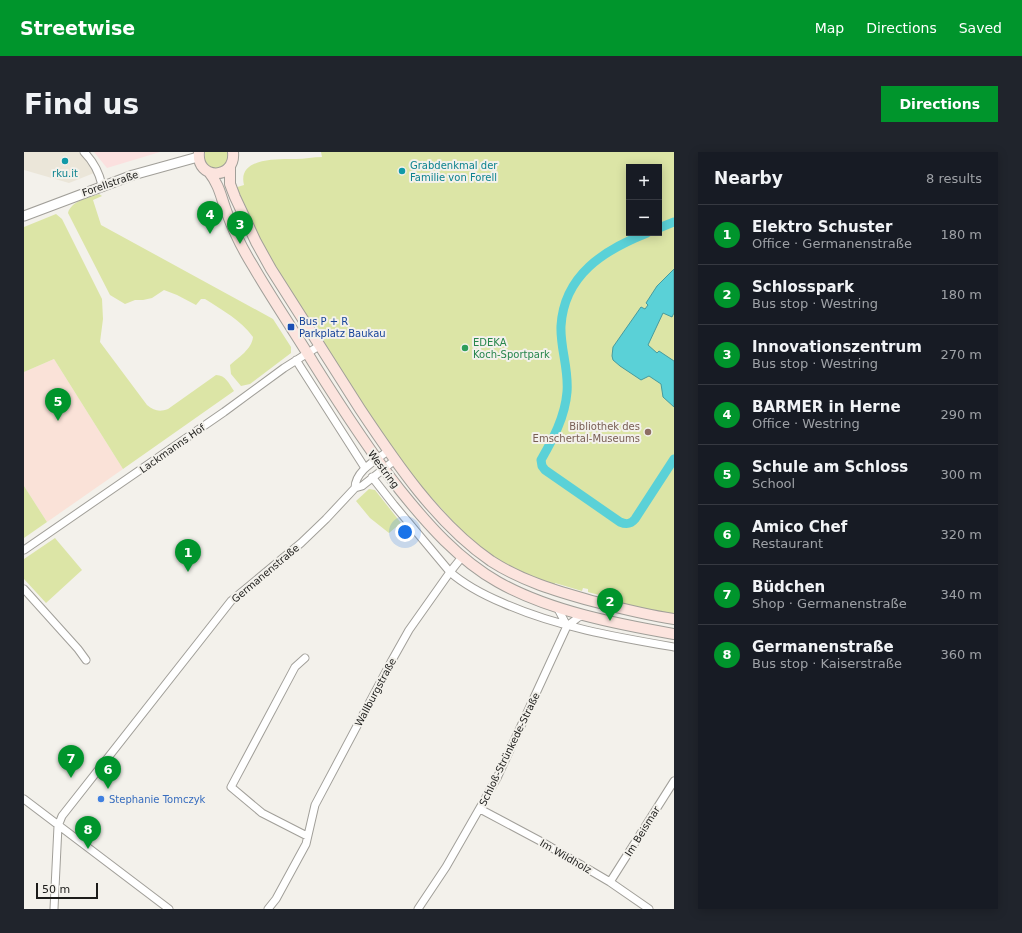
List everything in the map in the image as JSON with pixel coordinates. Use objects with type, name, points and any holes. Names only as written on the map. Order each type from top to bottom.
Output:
[{"type":"main road","name":"Westring","points":[[235,152],[230,166],[230,184],[253,236],[271,268],[319,346],[388,451],[429,503],[449,525],[474,548],[503,568],[537,585],[616,608],[674,619]]},
{"type":"main road","name":"Westring","points":[[198,155],[202,166],[209,172],[217,184],[229,219],[247,257],[354,428],[413,506],[437,533],[462,557],[490,578],[512,589],[557,606],[587,615],[674,634]]},
{"type":"main road","points":[[209,172],[215,174],[221,173],[230,166]]},
{"type":"street","points":[[84,152],[93,161],[102,185]]},
{"type":"street","name":"Forellstraße","points":[[24,216],[102,185],[198,155]]},
{"type":"street","name":"Lackmanns Hof","points":[[24,550],[296,360],[319,346]]},
{"type":"street","name":"Westring","points":[[296,360],[365,468]]},
{"type":"street","name":"Germanenstraße","points":[[355,488],[355,481],[365,468],[388,451]]},
{"type":"street","name":"Germanenstraße","points":[[54,909],[58,826],[62,816],[74,799],[231,600],[300,543],[326,519],[355,488],[362,486],[395,460]]},
{"type":"street","name":"Westring","points":[[372,477],[450,572],[460,581],[518,610],[567,626],[674,647]]},
{"type":"street","name":"Wallburgstraße","points":[[268,909],[276,900],[306,844],[315,805],[391,662],[409,630],[462,557]]},
{"type":"street","points":[[24,588],[86,660]]},
{"type":"street","points":[[557,606],[567,626],[587,615]]},
{"type":"street","name":"Schloß-Strünkede-Straße","points":[[418,909],[446,867],[497,778],[567,626]]},
{"type":"street","points":[[305,658],[295,667],[231,787],[262,813],[307,836]]},
{"type":"street","name":"Im Beismar","points":[[610,882],[674,781]]},
{"type":"street","points":[[24,799],[169,909]]},
{"type":"street","name":"Im Wildholz","points":[[480,809],[542,842],[610,882],[649,909]]},
{"type":"shaded area","points":[[24,152],[79,152],[94,173],[69,183],[24,170]]},
{"type":"shaded area","points":[[94,152],[160,152],[107,168]]},
{"type":"shaded area","points":[[54,359],[123,469],[47,522],[24,486],[24,372]]},
{"type":"green space","points":[[205,152],[229,152],[229,161],[219,169],[211,168],[205,161]]},
{"type":"green space","points":[[321,152],[674,152],[674,614],[603,600],[603,596],[588,592],[588,589],[583,588],[582,591],[555,583],[555,586],[513,569],[478,546],[460,529],[419,484],[374,424],[267,253],[234,188],[244,185],[244,176],[247,169],[253,164],[270,160],[322,157]]},
{"type":"green space","points":[[99,194],[102,196],[93,200],[101,225],[273,319],[291,347],[291,353],[250,384],[241,386],[231,374],[230,365],[247,349],[253,337],[243,325],[231,316],[205,299],[201,299],[196,305],[164,290],[152,298],[135,300],[125,304],[110,295],[68,213],[76,203]]},
{"type":"green space","points":[[56,214],[62,219],[102,299],[103,319],[100,342],[147,405],[152,409],[157,410],[168,409],[216,375],[225,378],[234,391],[123,469],[54,359],[24,372],[24,227]]},
{"type":"green space","points":[[24,486],[47,522],[24,538]]},
{"type":"green space","points":[[369,489],[375,490],[401,523],[389,533],[370,518],[356,501]]},
{"type":"green space","points":[[55,538],[82,570],[46,603],[24,579],[24,559]]},
{"type":"water","points":[[674,269],[674,313],[672,317],[663,313],[648,345],[657,353],[659,351],[674,361],[674,407],[663,397],[661,384],[649,376],[641,380],[620,366],[613,360],[612,356],[613,347],[641,307],[645,309],[648,305],[646,303],[657,286]]},
{"type":"waterway","points":[[662,227],[674,222]]},
{"type":"waterway","points":[[640,236],[602,256],[578,279],[570,292],[564,308],[561,326],[567,375],[566,401],[558,428],[541,460],[542,466],[545,470],[620,522],[627,524],[635,519],[674,459]]},
{"type":"place","name":"rku.it","points":[[65,161]]},
{"type":"place","name":"Grabdenkmal der Familie von Forell","points":[[402,171]]},
{"type":"place","name":"BARMER in Herne","points":[[210,234]]},
{"type":"place","name":"Innovationszentrum","points":[[240,244]]},
{"type":"place","name":"Bus P + R Parkplatz Baukau","points":[[291,327]]},
{"type":"place","name":"EDEKA Koch-Sportpark","points":[[465,348]]},
{"type":"place","name":"Schule am Schloss","points":[[58,421]]},
{"type":"place","name":"Bibliothek des Emschertal-Museums","points":[[648,432]]},
{"type":"place","name":"Elektro Schuster","points":[[188,572]]},
{"type":"place","name":"Schlosspark","points":[[610,621]]},
{"type":"place","name":"Büdchen","points":[[71,778]]},
{"type":"place","name":"Amico Chef","points":[[108,789]]},
{"type":"place","name":"Stephanie Tomczyk","points":[[101,799]]},
{"type":"place","name":"Germanenstraße","points":[[88,849]]}]
